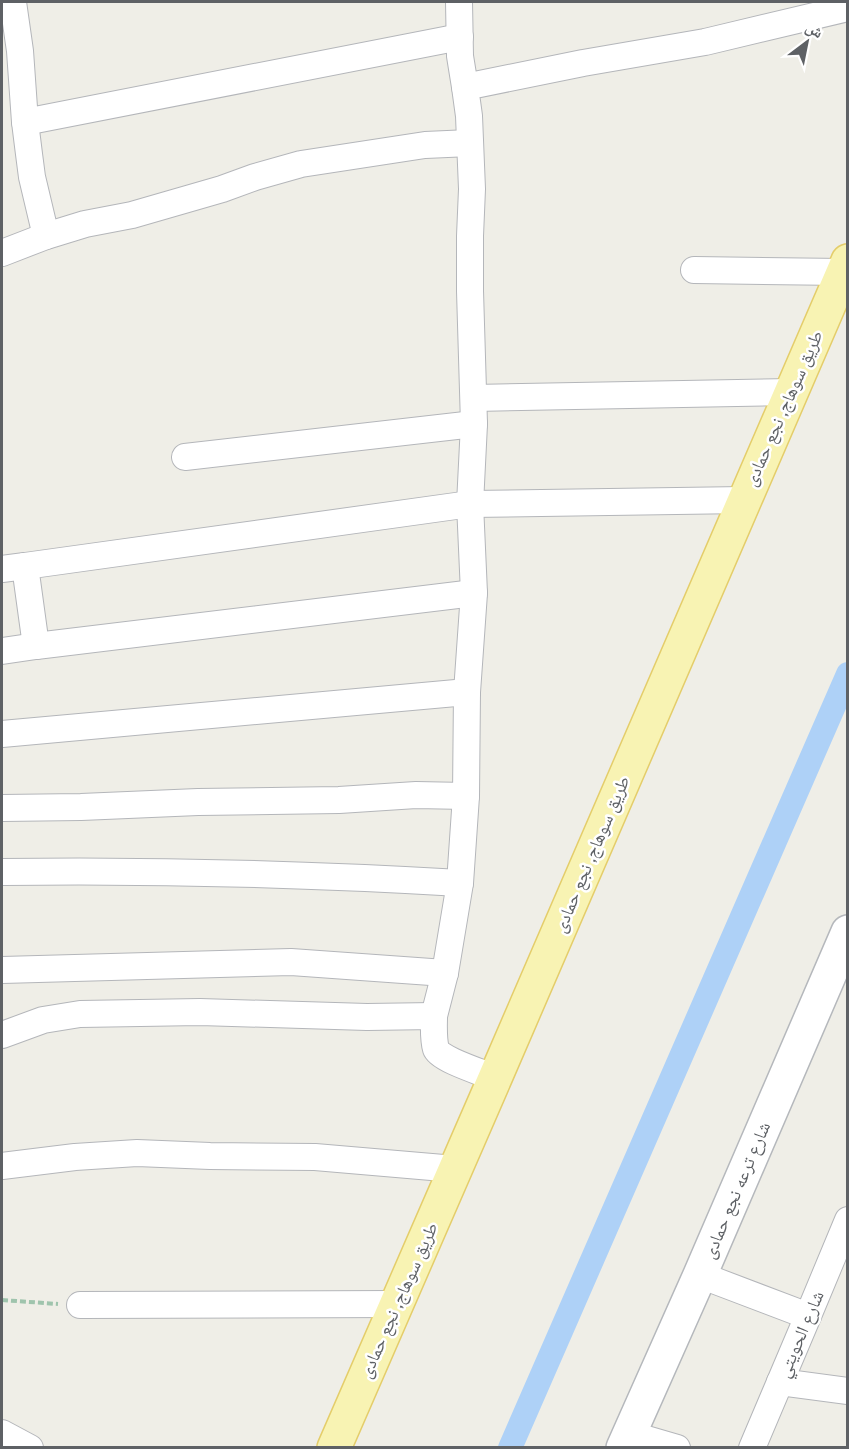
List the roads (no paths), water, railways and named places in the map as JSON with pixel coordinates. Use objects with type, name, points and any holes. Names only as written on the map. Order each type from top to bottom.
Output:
[{"type":"main road","name":"طريق سوهاج, نجع حمادى","points":[[334,1448],[845,266]]},
{"type":"street","points":[[13,2],[32,177],[46,236]]},
{"type":"street","points":[[459,2],[460,56],[469,116],[472,189],[470,291],[474,423],[470,504],[474,593],[467,692],[466,796],[460,883],[445,973],[434,1016],[438,1054],[495,1078]]},
{"type":"street","points":[[465,87],[583,63],[705,42],[848,8]]},
{"type":"street","points":[[25,122],[460,37]]},
{"type":"street","points":[[2,254],[46,236],[144,212],[301,164],[425,145],[470,144]]},
{"type":"street","points":[[694,270],[845,266]]},
{"type":"street","points":[[474,398],[790,392]]},
{"type":"street","points":[[185,457],[474,423]]},
{"type":"street","points":[[36,646],[13,568],[470,504],[744,500]]},
{"type":"street","points":[[2,651],[474,593]]},
{"type":"street","points":[[2,734],[467,692]]},
{"type":"street","points":[[2,808],[339,800],[416,795],[466,796]]},
{"type":"street","points":[[2,872],[210,872],[460,883]]},
{"type":"street","name":"شارع ترعه نجع حمادى","points":[[626,1441],[848,932]]},
{"type":"street","points":[[2,970],[291,962],[445,973]]},
{"type":"street","points":[[2,1035],[44,1020],[80,1014],[200,1012],[356,1017],[434,1016]]},
{"type":"street","points":[[2,1166],[75,1157],[137,1153],[315,1157],[455,1169]]},
{"type":"street","name":"شارع الحويتي","points":[[752,1448],[848,1220]]},
{"type":"street","points":[[700,1275],[808,1316]]},
{"type":"street","points":[[80,1305],[397,1304]]},
{"type":"street","points":[[780,1382],[848,1391]]},
{"type":"street","points":[[2,1433],[30,1448]]},
{"type":"street","points":[[626,1441],[677,1448]]},
{"type":"waterway","points":[[510,1448],[848,674]]}]
